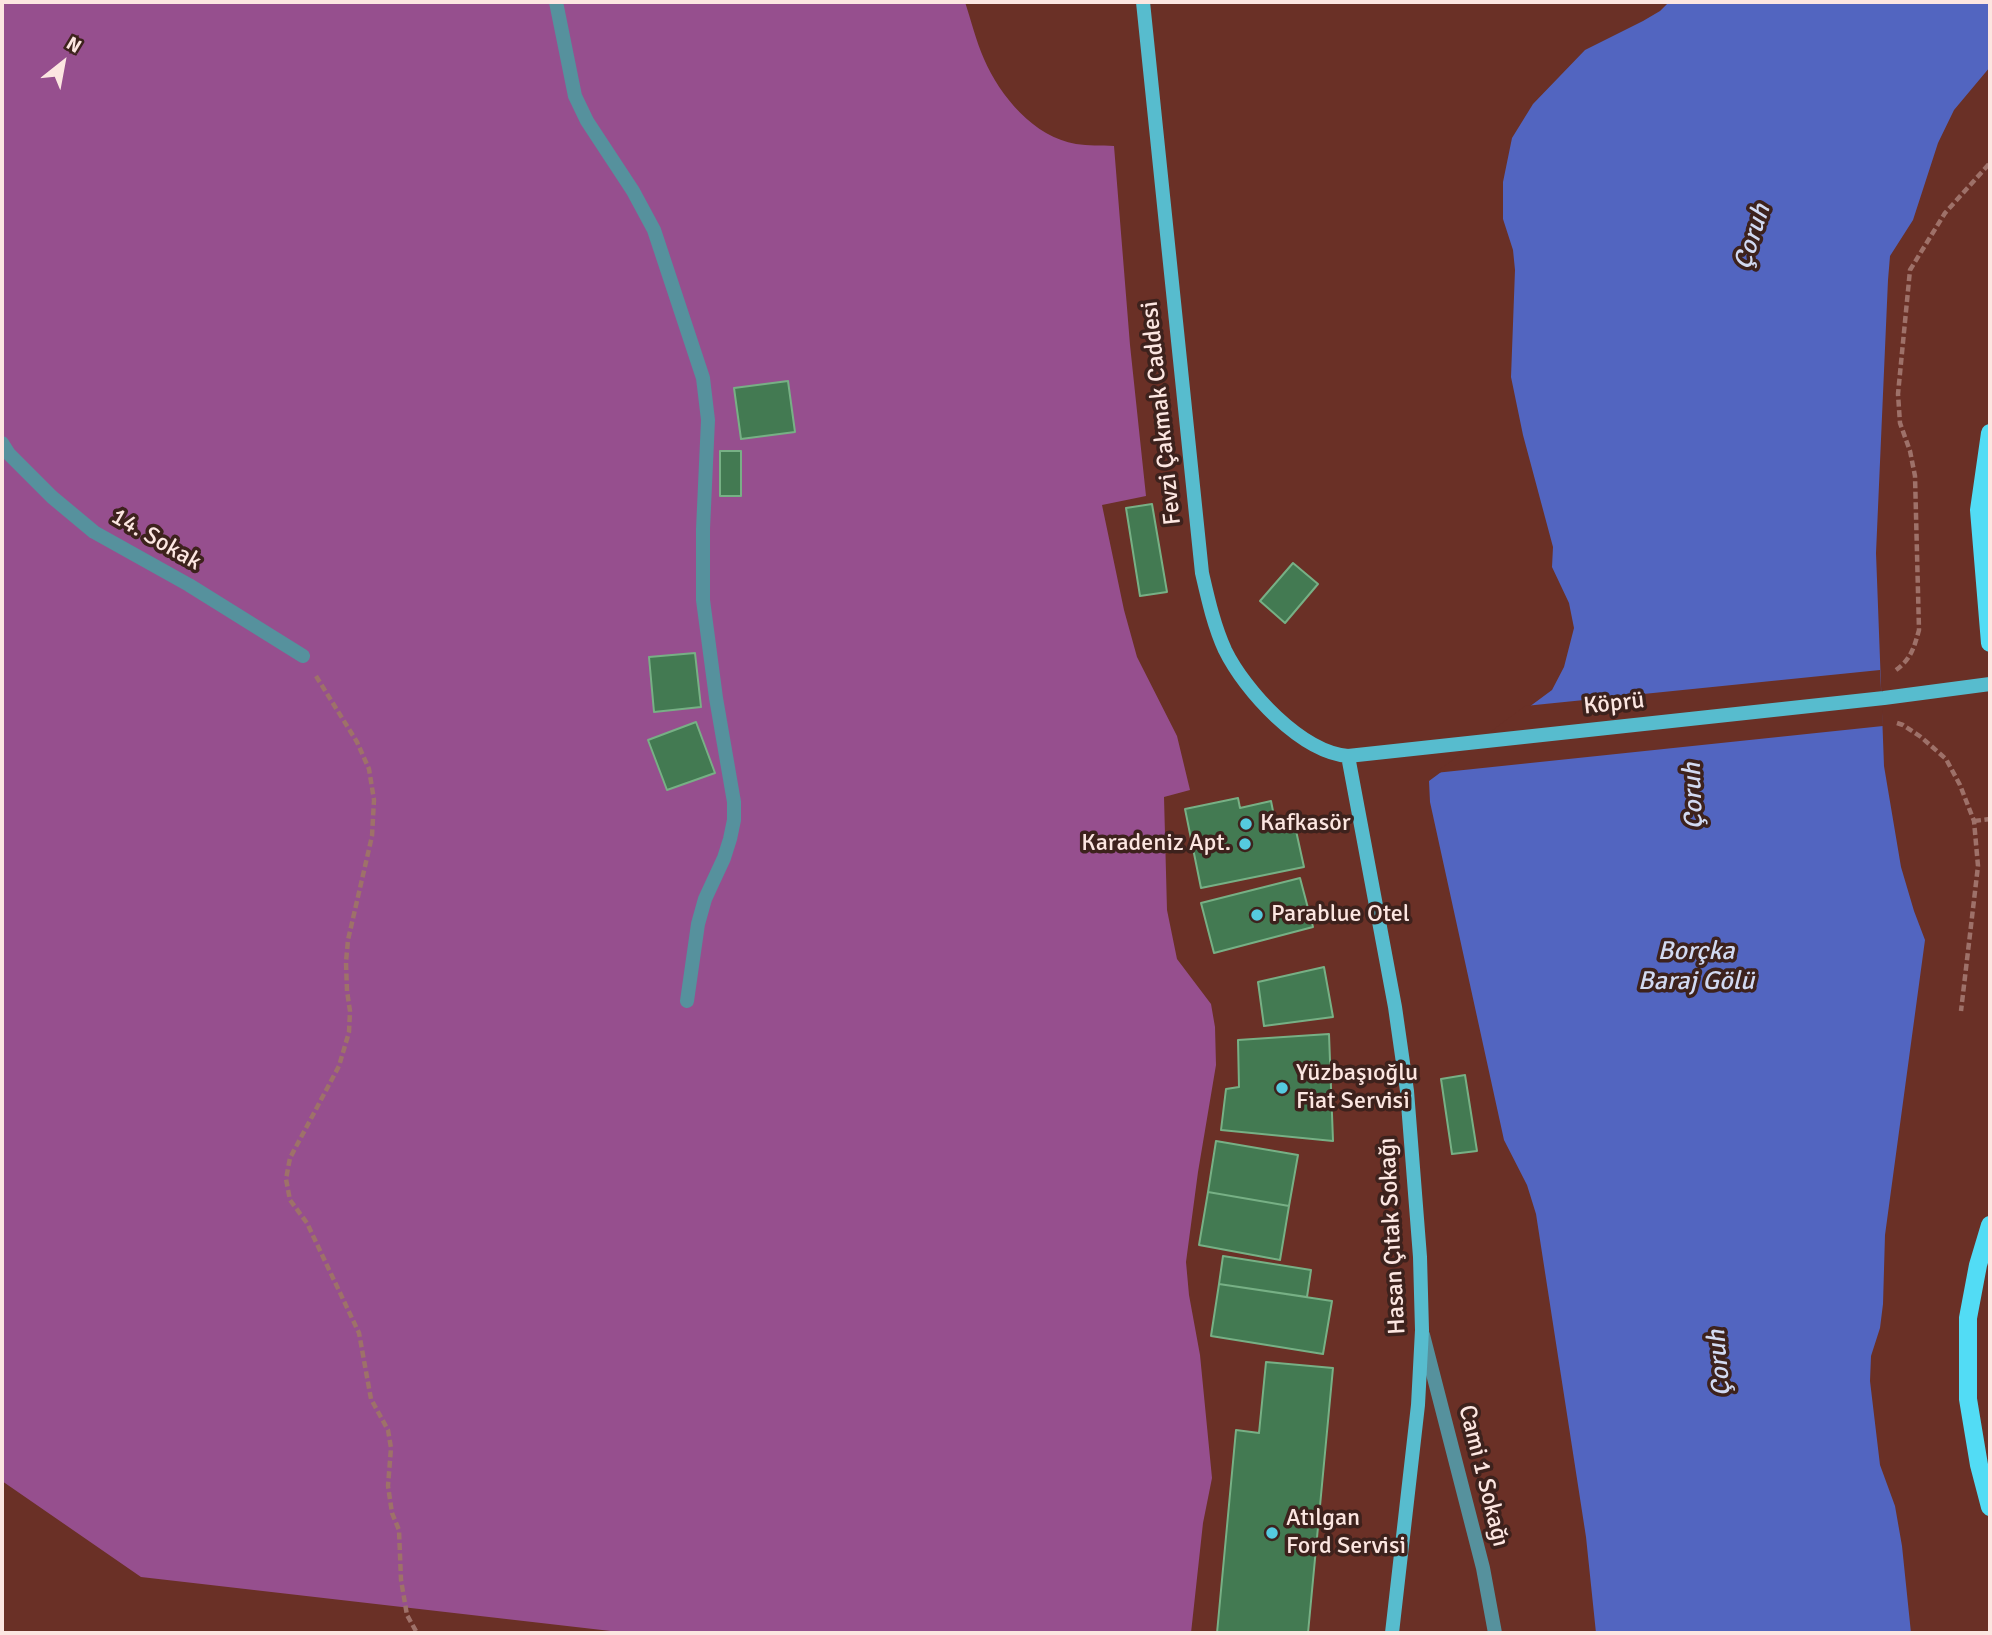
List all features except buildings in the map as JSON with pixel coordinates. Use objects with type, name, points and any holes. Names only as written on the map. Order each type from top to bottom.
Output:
[{"type":"main road","name":"Fevzi Çakmak Caddesi","points":[[1143,2],[1195,524],[1210,608],[1226,651],[1245,680],[1274,714],[1323,750],[1348,756]]},
{"type":"main road","points":[[1990,433],[1979,510],[1990,643]]},
{"type":"main road","name":"Köprü","points":[[1348,756],[1990,684]]},
{"type":"main road","name":"Hasan Çıtak Sokağı","points":[[1348,756],[1395,1007],[1407,1091],[1420,1257],[1422,1331],[1418,1405],[1392,1633]]},
{"type":"main road","points":[[1990,1225],[1978,1265],[1968,1318],[1968,1399],[1979,1465],[1990,1507]]},
{"type":"street","points":[[556,2],[575,96],[587,121],[633,191],[654,230],[703,378],[706,398],[704,600],[716,698],[734,802],[734,820],[730,839],[705,899],[698,924],[687,1001]]},
{"type":"street","name":"14. Sokak","points":[[2,443],[9,454],[52,497],[94,531],[303,656]]},
{"type":"street","name":"Cami 1 Sokağı","points":[[1422,1331],[1483,1568],[1495,1633]]},
{"type":"path","points":[[1890,674],[1907,662],[1919,630],[1915,475],[1900,423],[1898,394],[1910,270],[1945,213],[1990,163]]},
{"type":"path","points":[[303,656],[357,742],[369,769],[374,800],[372,836],[348,940],[346,962],[349,1032],[339,1066],[290,1158],[286,1179],[290,1200],[307,1223],[359,1334],[371,1399],[388,1430],[391,1448],[388,1486],[392,1513],[399,1530],[401,1580],[407,1615],[417,1633]]},
{"type":"path","points":[[1895,722],[1921,737],[1946,759],[1975,821],[1978,866],[1961,1011]]},
{"type":"path","points":[[1975,821],[1990,819]]},
{"type":"shaded area","points":[[2,2],[965,2],[984,59],[999,87],[1020,113],[1046,133],[1061,140],[1081,145],[1114,146],[1130,345],[1146,496],[1102,505],[1124,610],[1137,657],[1177,736],[1190,790],[1164,797],[1167,910],[1177,959],[1211,1004],[1215,1027],[1216,1065],[1186,1262],[1200,1355],[1212,1478],[1203,1523],[1191,1633],[628,1633],[141,1577],[2,1481]]},
{"type":"water","name":"Borçka Baraj Gölü","points":[[1669,2],[1990,2],[1990,67],[1954,110],[1938,143],[1913,220],[1890,256],[1888,280],[1876,553],[1884,766],[1901,867],[1925,940],[1885,1235],[1883,1304],[1880,1328],[1871,1356],[1870,1381],[1880,1465],[1895,1506],[1902,1546],[1911,1633],[1596,1633],[1586,1537],[1536,1214],[1527,1185],[1504,1140],[1430,802],[1429,781],[1552,690],[1564,667],[1574,628],[1569,603],[1552,567],[1553,547],[1523,435],[1511,377],[1515,270],[1513,250],[1503,219],[1503,182],[1512,138],[1533,104],[1585,50],[1643,21]]},
{"type":"pier","points":[[1880,670],[1883,726],[1435,773],[1525,706]]},
{"type":"place","name":"Kafkasör","points":[[1246,824]]},
{"type":"place","name":"Karadeniz Apt.","points":[[1245,844]]},
{"type":"place","name":"Parablue Otel","points":[[1257,915]]},
{"type":"place","name":"Yüzbaşıoğlu Fiat Servisi","points":[[1282,1088]]},
{"type":"place","name":"Atılgan Ford Servisi","points":[[1272,1533]]},
{"type":"water label","name":"Çoruh","points":[[1753,237]]},
{"type":"water label","name":"Çoruh","points":[[1694,796]]},
{"type":"water label","name":"Çoruh","points":[[1720,1363]]}]
